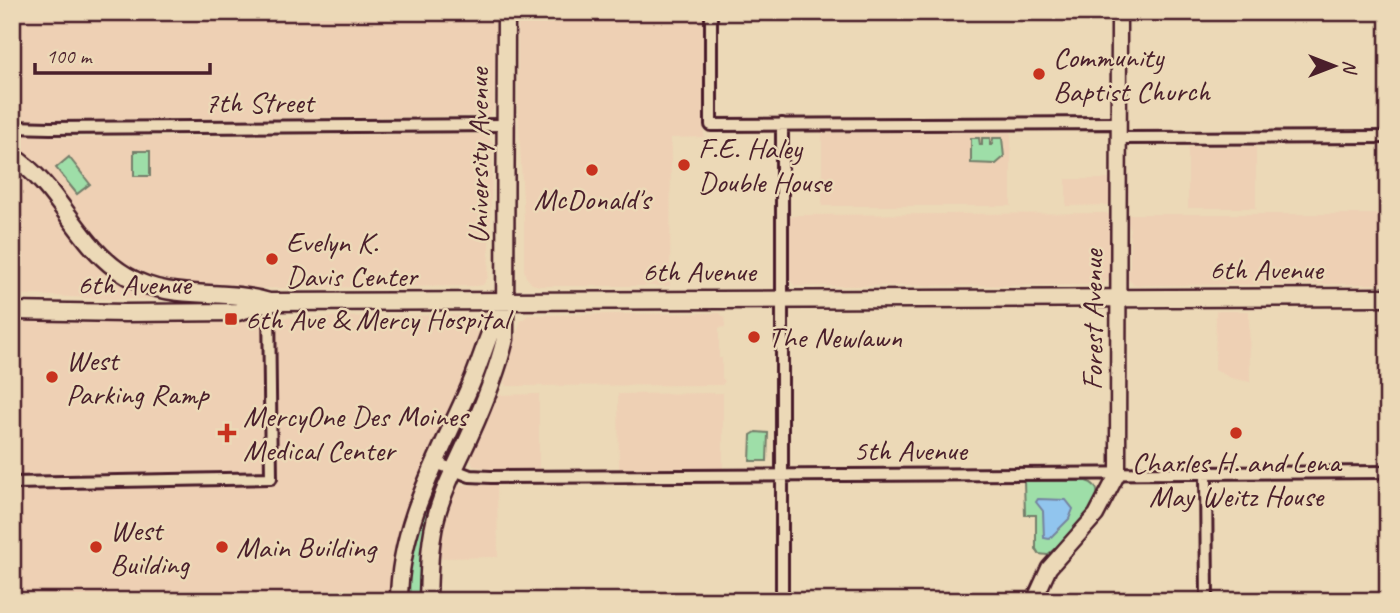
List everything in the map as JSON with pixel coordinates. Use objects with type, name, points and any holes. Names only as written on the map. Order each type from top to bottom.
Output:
[{"type":"main road","name":"University Avenue","points":[[428,601],[434,524],[453,470],[470,436],[501,356],[506,328],[506,12]]},
{"type":"main road","points":[[12,156],[33,171],[48,187],[74,227],[95,251],[129,277],[148,286],[173,292],[192,295],[239,295],[269,303]]},
{"type":"main road","name":"6th Avenue","points":[[12,311],[238,312],[269,303],[505,300],[1388,297]]},
{"type":"main road","name":"University Avenue","points":[[399,601],[407,534],[477,369],[494,320],[505,300]]},
{"type":"street","points":[[710,12],[711,125],[1119,123]]},
{"type":"street","name":"Forest Avenue","points":[[1034,601],[1048,568],[1096,515],[1118,473],[1119,12]]},
{"type":"street","points":[[782,124],[782,601]]},
{"type":"street","name":"7th Street","points":[[12,127],[505,125]]},
{"type":"street","points":[[1119,138],[1388,137]]},
{"type":"street","points":[[12,484],[271,478],[269,303]]},
{"type":"street","name":"5th Avenue","points":[[436,463],[470,476],[491,477],[1388,472]]},
{"type":"street","points":[[1206,473],[1207,601]]},
{"type":"shaded area","points":[[12,12],[495,12],[494,108],[489,115],[484,116],[12,120]]},
{"type":"shaded area","points":[[518,12],[704,12],[704,137],[671,138],[670,286],[540,286],[532,284],[526,277],[518,106]]},
{"type":"shaded area","points":[[12,132],[68,138],[484,134],[493,143],[488,277],[483,285],[476,286],[200,289],[150,278],[107,253],[84,228],[54,183],[33,162],[12,147]]},
{"type":"shaded area","points":[[1011,132],[1011,206],[822,206],[822,133]]},
{"type":"shaded area","points":[[1188,147],[1256,147],[1256,208],[1188,208]]},
{"type":"shaded area","points":[[12,164],[26,174],[46,196],[82,248],[104,269],[163,299],[12,294]]},
{"type":"shaded area","points":[[1066,179],[1111,179],[1111,202],[1108,205],[1066,206]]},
{"type":"shaded area","points":[[1107,213],[1111,217],[1111,275],[1103,285],[795,286],[790,280],[790,217],[799,215]]},
{"type":"shaded area","points":[[1131,214],[1388,214],[1388,284],[1134,285],[1125,276],[1130,268],[1130,228],[1125,218]]},
{"type":"shaded area","points":[[1216,311],[1249,311],[1250,382],[1231,378],[1215,370]]},
{"type":"shaded area","points":[[720,313],[725,319],[725,327],[719,328],[719,358],[722,358],[722,378],[725,381],[722,385],[507,386],[504,383],[520,322],[528,315]]},
{"type":"shaded area","name":"MercyOne Des Moines Medical Center","points":[[467,315],[474,318],[481,327],[479,343],[408,508],[395,561],[392,601],[12,601],[12,321]]},
{"type":"shaded area","points":[[723,393],[723,469],[619,469],[618,394]]},
{"type":"shaded area","points":[[539,394],[539,470],[497,470],[473,466],[469,454],[499,395]]},
{"type":"shaded area","points":[[461,485],[497,485],[498,557],[437,558],[446,507],[454,489]]},
{"type":"green space","points":[[971,138],[979,138],[982,145],[982,138],[990,138],[992,145],[993,138],[1002,138],[1004,157],[996,164],[971,163]]},
{"type":"green space","points":[[134,151],[150,151],[150,176],[134,176]]},
{"type":"green space","points":[[69,157],[90,184],[77,194],[56,168]]},
{"type":"green space","points":[[756,432],[768,433],[767,461],[750,461],[751,435]]},
{"type":"green space","points":[[1024,481],[1086,481],[1097,491],[1095,503],[1083,519],[1047,555],[1039,554],[1036,549],[1036,515],[1025,515]]},
{"type":"green space","points":[[429,493],[436,496],[421,601],[411,601],[410,559]]},
{"type":"water","points":[[1038,499],[1066,500],[1073,509],[1069,519],[1049,539],[1044,538],[1043,511],[1036,502]]},
{"type":"place","name":"Community Baptist Church","points":[[1039,74]]},
{"type":"place","name":"F.E. Haley Double House","points":[[684,165]]},
{"type":"place","name":"McDonald's","points":[[592,170]]},
{"type":"place","name":"Evelyn K. Davis Center","points":[[272,259]]},
{"type":"place","name":"6th Ave & Mercy Hospital","points":[[231,319]]},
{"type":"place","name":"The Newlawn","points":[[754,337]]},
{"type":"place","name":"West Parking Ramp","points":[[52,377]]},
{"type":"place","name":"MercyOne Des Moines Medical Center","points":[[227,433]]},
{"type":"place","name":"Charles H. and Lena May Weitz House","points":[[1236,433]]},
{"type":"place","name":"West Building","points":[[96,547]]},
{"type":"place","name":"Main Building","points":[[222,547]]}]
